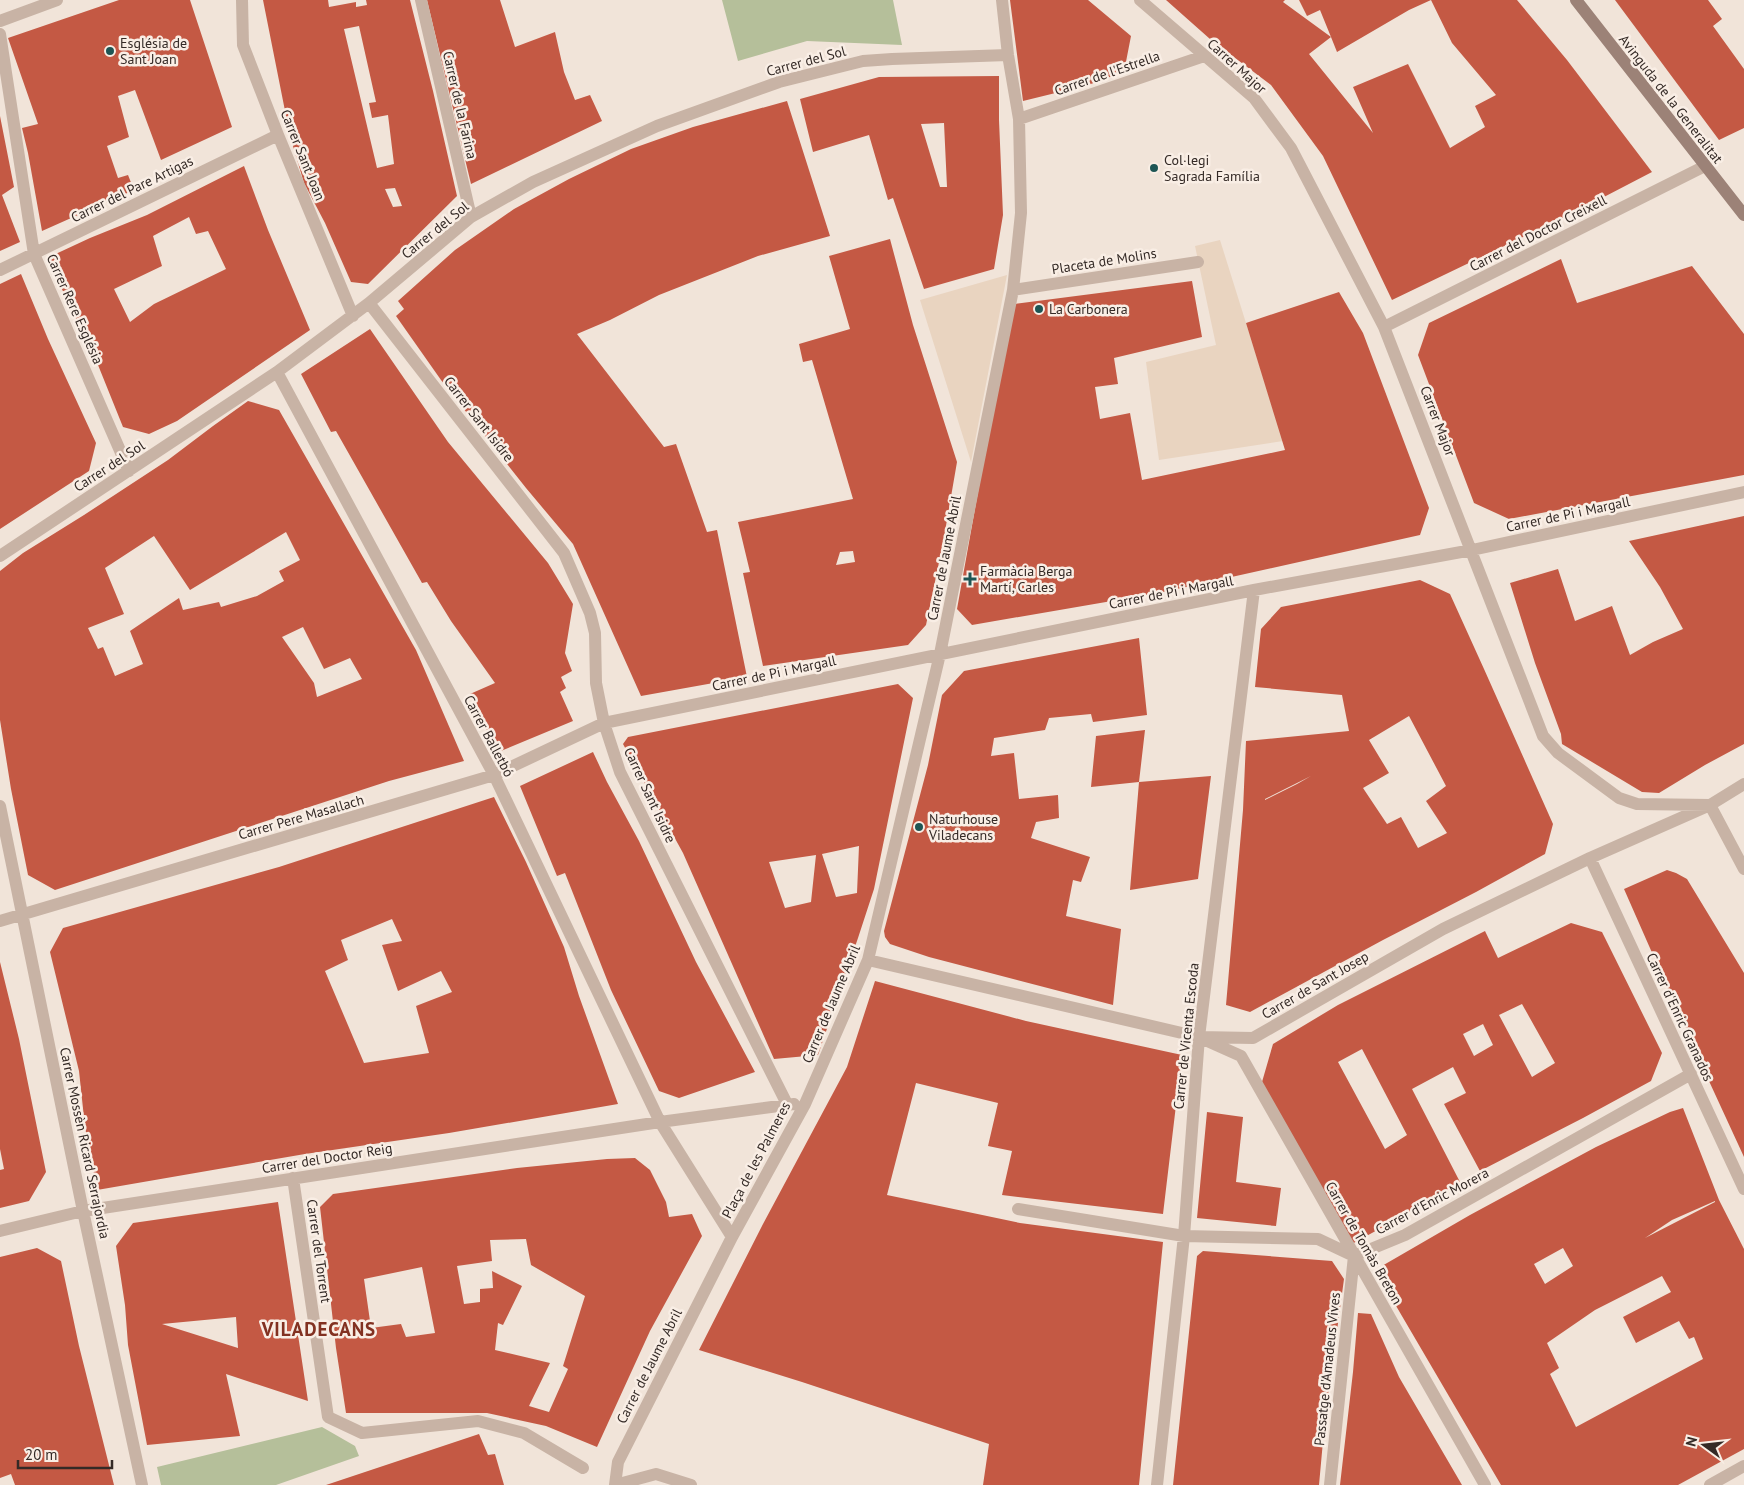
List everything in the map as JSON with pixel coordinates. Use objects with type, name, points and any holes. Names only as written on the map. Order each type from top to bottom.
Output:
[{"type":"street","points":[[0,21],[57,0]]},
{"type":"street","name":"Carrer Sant Joan","points":[[242,0],[243,46],[353,316]]},
{"type":"street","name":"Carrer de la Farina","points":[[421,0],[471,217]]},
{"type":"street","name":"Carrer de Jaume Abril","points":[[805,1104],[868,960],[940,654],[1013,290],[1021,213],[1019,119],[1008,55],[1002,0]]},
{"type":"street","name":"Carrer Major","points":[[1140,0],[1254,98],[1291,148],[1384,327],[1543,736],[1558,753],[1619,798],[1637,804],[1710,805]]},
{"type":"street","name":"Avinguda de la Generalitat","points":[[1576,0],[1744,215]]},
{"type":"street","name":"Carrer Rere Església","points":[[0,34],[34,254],[129,471]]},
{"type":"street","name":"Carrer del Sol","points":[[0,556],[277,372],[370,303],[471,217],[533,182],[657,126],[779,82],[863,61],[1008,55]]},
{"type":"street","name":"Carrer de l'Estrella","points":[[1019,119],[1204,56]]},
{"type":"street","name":"Carrer del Pare Artigas","points":[[0,270],[278,135]]},
{"type":"street","name":"Carrer del Doctor Creixell","points":[[1384,327],[1705,166]]},
{"type":"street","name":"Placeta de Molins","points":[[1013,290],[1198,262]]},
{"type":"street","name":"Carrer Sant Isidre","points":[[370,303],[564,554],[590,613],[595,633],[596,683],[604,723],[620,772],[787,1104]]},
{"type":"street","name":"Carrer Balletbó","points":[[277,372],[494,775],[660,1122]]},
{"type":"street","name":"Carrer de Pi i Margall","points":[[604,723],[1254,590],[1472,550],[1744,492]]},
{"type":"street","name":"Carrer de Vicenta Escoda","points":[[1157,1485],[1184,1236],[1199,1037],[1254,590]]},
{"type":"street","name":"Carrer Pere Masallach","points":[[0,921],[494,775],[604,723]]},
{"type":"street","name":"Carrer de Sant Josep","points":[[868,960],[1199,1037],[1253,1038],[1443,929],[1590,858],[1710,805],[1744,784]]},
{"type":"street","points":[[1710,805],[1744,869]]},
{"type":"street","name":"Carrer Mossèn Ricard Serrajordia","points":[[0,806],[142,1485]]},
{"type":"street","name":"Carrer d'Enric Granados","points":[[1590,858],[1744,1189]]},
{"type":"street","name":"Carrer de Tomàs Breton","points":[[1199,1037],[1241,1056],[1485,1485]]},
{"type":"street","name":"Carrer d'Enric Morera","points":[[1354,1256],[1405,1235],[1691,1074]]},
{"type":"street","name":"Plaça de les Palmeres","points":[[787,1104],[805,1104],[732,1237],[660,1122],[787,1104]]},
{"type":"street","name":"Carrer del Doctor Reig","points":[[0,1231],[84,1211],[660,1122]]},
{"type":"street","name":"Carrer del Torrent","points":[[293,1178],[328,1417],[362,1433],[478,1421],[524,1433],[583,1468]]},
{"type":"street","points":[[1018,1209],[1184,1236],[1318,1239],[1354,1256]]},
{"type":"street","name":"Carrer de Jaume Abril","points":[[615,1485],[618,1462],[732,1237]]},
{"type":"street","name":"Passatge d'Amadeus Vives","points":[[1330,1485],[1354,1256]]},
{"type":"street","points":[[1710,1485],[1744,1466]]},
{"type":"street","points":[[615,1485],[656,1474],[691,1485]]},
{"type":"green space","points":[[722,0],[893,0],[902,45],[807,41],[738,61]]},
{"type":"green space","points":[[322,1427],[355,1446],[359,1456],[276,1485],[161,1485],[157,1467]]},
{"type":"shaded area","points":[[1220,240],[1283,441],[1159,460],[1146,362],[1216,345],[1195,246]]},
{"type":"shaded area","points":[[1007,275],[971,462],[920,300]]},
{"type":"building","points":[[119,0],[190,0],[232,127],[161,160],[135,90],[118,96],[129,137],[107,146],[118,178],[128,175],[134,190],[42,231],[22,128],[38,124],[8,38]]},
{"type":"building","points":[[263,0],[328,0],[329,7],[356,2],[356,7],[367,5],[366,0],[410,0],[457,196],[368,284],[351,282],[325,223],[304,183],[290,136]],"holes":[[[359,26],[376,102],[369,103],[372,118],[388,115],[394,164],[377,168],[344,29]],[[395,188],[402,206],[393,207],[385,189]]]},
{"type":"building","points":[[427,0],[500,0],[515,47],[555,32],[564,72],[575,100],[590,95],[602,121],[471,184]]},
{"type":"building","points":[[1010,0],[1088,0],[1131,36],[1124,72],[1088,85],[1023,101]]},
{"type":"building","points":[[1166,0],[1285,0],[1283,2],[1331,37],[1309,54],[1373,133],[1353,87],[1408,64],[1450,148],[1485,127],[1475,106],[1496,95],[1452,43],[1431,0],[1517,0],[1567,60],[1652,172],[1577,211],[1392,300],[1323,156],[1271,85],[1210,39]]},
{"type":"building","points":[[1299,0],[1431,0],[1409,10],[1337,52],[1320,10],[1307,16]]},
{"type":"building","points":[[1615,0],[1708,0],[1722,19],[1713,26],[1744,69],[1744,128],[1719,140]]},
{"type":"building","points":[[999,76],[1003,215],[994,269],[924,289],[893,198],[888,200],[869,135],[813,152],[800,99],[879,77]],"holes":[[[944,123],[947,187],[940,187],[921,124]]]},
{"type":"building","points":[[787,101],[830,236],[758,256],[659,295],[610,320],[577,334],[664,447],[676,444],[707,532],[717,530],[747,677],[641,696],[573,544],[526,488],[441,380],[396,316],[404,309],[398,301],[455,250],[514,209],[569,179],[631,149],[693,127]]},
{"type":"building","points":[[0,116],[14,187],[2,195],[20,242],[0,251]]},
{"type":"building","points":[[244,166],[268,230],[310,330],[177,421],[149,434],[123,427],[96,360],[47,258],[147,215]],"holes":[[[189,217],[196,234],[208,231],[226,269],[154,304],[130,322],[114,289],[162,266],[153,236]]]},
{"type":"building","points":[[890,239],[913,325],[957,462],[926,625],[908,645],[763,666],[743,573],[750,572],[738,522],[853,499],[812,360],[803,362],[799,344],[850,329],[829,256]],"holes":[[[853,551],[855,562],[836,565],[840,552]]]},
{"type":"building","points":[[1561,259],[1577,303],[1692,266],[1744,334],[1744,475],[1509,519],[1474,503],[1418,355],[1429,323]]},
{"type":"building","points":[[21,274],[48,339],[96,443],[89,471],[0,529],[0,284]]},
{"type":"building","points":[[1192,281],[1202,337],[1114,358],[1118,384],[1095,387],[1100,419],[1130,413],[1142,480],[1285,450],[1246,323],[1339,292],[1363,333],[1429,508],[1420,535],[1164,592],[972,625],[957,609],[987,442],[1015,304]]},
{"type":"building","points":[[370,329],[448,442],[548,563],[573,604],[565,653],[572,671],[561,677],[566,688],[560,692],[573,721],[496,753],[470,694],[495,683],[451,621],[427,582],[422,583],[336,431],[331,432],[301,374]]},
{"type":"building","points":[[248,401],[279,410],[416,650],[464,761],[389,781],[55,890],[28,875],[11,789],[0,720],[0,571],[23,553],[168,460]],"holes":[[[286,532],[300,560],[279,571],[284,581],[257,596],[221,607],[219,602],[183,610],[179,598],[130,631],[143,664],[115,676],[103,647],[98,649],[88,628],[124,614],[105,568],[154,536],[190,590]],[[303,627],[324,669],[350,658],[362,679],[317,697],[314,683],[282,637]]]},
{"type":"building","points":[[1744,516],[1744,744],[1659,793],[1642,792],[1562,744],[1561,734],[1535,663],[1510,583],[1558,569],[1575,621],[1612,606],[1630,655],[1653,642],[1683,629],[1660,587],[1629,541]]},
{"type":"building","points":[[1420,580],[1450,594],[1553,824],[1545,854],[1250,1012],[1226,1005],[1243,810],[1246,741],[1349,731],[1342,695],[1255,687],[1261,629],[1281,607]],"holes":[[[1409,716],[1446,786],[1426,801],[1447,833],[1418,848],[1401,817],[1387,824],[1363,788],[1389,773],[1369,740]],[[1311,776],[1297,784],[1265,800],[1265,799]]]},
{"type":"building","points":[[1139,638],[1147,715],[1093,722],[1091,714],[1049,718],[1045,730],[994,738],[991,756],[1014,753],[1019,799],[1058,795],[1059,818],[1036,822],[1031,838],[1090,857],[1081,882],[1073,880],[1066,916],[1121,929],[1113,1005],[929,957],[890,944],[885,937],[884,931],[928,765],[942,695],[964,671]]},
{"type":"building","points":[[898,684],[913,698],[874,889],[818,1055],[774,1059],[683,853],[623,744],[628,737]],"holes":[[[859,846],[857,893],[836,897],[822,854]],[[816,855],[811,902],[785,908],[769,862]]]},
{"type":"building","points":[[1145,730],[1139,782],[1091,787],[1096,736]]},
{"type":"building","points":[[593,752],[639,841],[696,962],[755,1072],[679,1098],[659,1091],[611,990],[565,873],[557,876],[520,786]]},
{"type":"building","points":[[1211,776],[1198,879],[1130,890],[1139,782]]},
{"type":"building","points":[[494,797],[526,862],[564,947],[579,996],[618,1104],[449,1133],[305,1154],[97,1190],[85,1127],[79,1071],[50,952],[63,928],[279,867]],"holes":[[[392,919],[402,941],[382,945],[398,991],[441,971],[452,992],[416,1006],[429,1053],[364,1063],[325,971],[348,960],[341,940]]]},
{"type":"building","points":[[1667,870],[1687,879],[1744,973],[1744,1157],[1624,889]]},
{"type":"building","points":[[1571,923],[1602,932],[1662,1053],[1651,1081],[1480,1171],[1444,1104],[1466,1093],[1453,1067],[1412,1089],[1460,1182],[1350,1245],[1262,1082],[1273,1044],[1338,1005],[1485,931],[1498,958]],"holes":[[[1522,1004],[1555,1063],[1532,1077],[1499,1015]],[[1483,1024],[1493,1045],[1474,1056],[1463,1034]],[[1362,1049],[1407,1135],[1385,1149],[1338,1062]]]},
{"type":"building","points":[[0,962],[19,1039],[46,1172],[29,1201],[0,1208],[0,1170],[4,1169],[0,1149]]},
{"type":"building","points":[[875,981],[1026,1021],[1182,1055],[1163,1214],[1002,1195],[1012,1151],[988,1146],[998,1103],[916,1083],[887,1195],[1020,1223],[1163,1242],[1139,1485],[983,1485],[989,1444],[699,1350],[763,1224],[847,1067]]},
{"type":"building","points":[[1683,1108],[1719,1200],[1744,1249],[1744,1449],[1678,1485],[1501,1485],[1375,1270],[1470,1215],[1596,1147],[1670,1112]],"holes":[[[1715,1202],[1645,1238],[1672,1220]],[[1563,1248],[1573,1266],[1545,1284],[1534,1264]],[[1662,1276],[1671,1292],[1623,1317],[1636,1343],[1679,1321],[1689,1339],[1694,1337],[1703,1359],[1576,1427],[1550,1374],[1559,1368],[1547,1343],[1595,1310]]]},
{"type":"building","points":[[1207,1112],[1243,1117],[1236,1182],[1281,1188],[1276,1226],[1197,1218]]},
{"type":"building","points":[[635,1158],[650,1170],[666,1202],[669,1217],[692,1214],[702,1236],[650,1331],[597,1447],[546,1426],[487,1413],[346,1413],[336,1348],[320,1207],[333,1194],[517,1168]],"holes":[[[526,1239],[531,1265],[585,1296],[563,1366],[568,1369],[549,1412],[529,1406],[550,1363],[495,1350],[498,1323],[503,1325],[522,1286],[492,1271],[493,1288],[480,1289],[480,1302],[464,1304],[457,1266],[492,1261],[490,1240]],[[422,1267],[435,1333],[406,1337],[401,1324],[371,1328],[364,1279]]]},
{"type":"building","points":[[278,1202],[308,1401],[226,1374],[240,1436],[147,1445],[128,1345],[125,1305],[116,1246],[133,1223]],"holes":[[[236,1317],[238,1348],[162,1324]]]},
{"type":"building","points":[[37,1248],[61,1261],[79,1346],[114,1485],[15,1485],[11,1474],[0,1478],[0,1257]]},
{"type":"building","points":[[1203,1251],[1332,1261],[1344,1279],[1325,1419],[1319,1485],[1173,1485],[1197,1256]]},
{"type":"building","points":[[1358,1313],[1371,1314],[1399,1377],[1462,1485],[1340,1485]]},
{"type":"building","points":[[479,1434],[488,1455],[495,1454],[504,1485],[326,1485]]},
{"type":"place","name":"Església de Sant Joan","points":[[110,51]]},
{"type":"place","name":"Col·legi Sagrada Família","points":[[1154,168]]},
{"type":"place","name":"La Carbonera","points":[[1039,309]]},
{"type":"place","name":"Farmàcia Berga Martí, Carles","points":[[970,579]]},
{"type":"place","name":"Naturhouse Viladecans","points":[[919,827]]},
{"type":"district","name":"VILADECANS","points":[[319,1329]]}]
